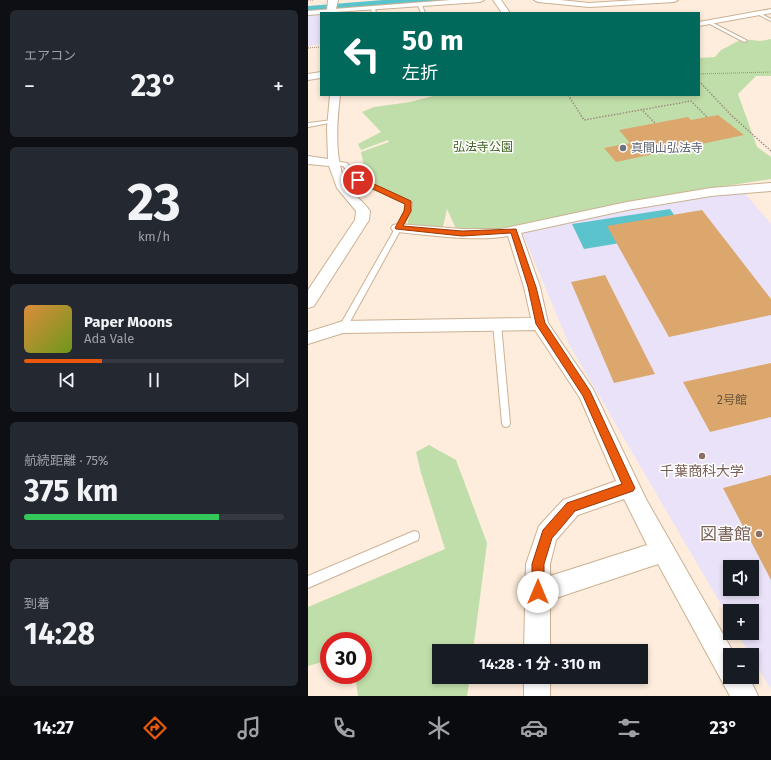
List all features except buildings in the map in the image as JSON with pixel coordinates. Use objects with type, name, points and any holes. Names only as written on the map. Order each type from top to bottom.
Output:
[{"type":"street","points":[[308,13],[332,5],[374,11],[420,5],[480,0]]},
{"type":"street","points":[[497,0],[505,12]]},
{"type":"street","points":[[538,0],[576,5],[629,8],[674,0]]},
{"type":"street","points":[[700,24],[771,11]]},
{"type":"street","points":[[308,77],[320,75]]},
{"type":"street","points":[[308,302],[362,220],[363,211],[341,186],[334,163],[332,112],[335,96]]},
{"type":"street","points":[[308,160],[334,163]]},
{"type":"street","points":[[398,228],[462,233],[501,233],[626,206],[711,192],[771,187]]},
{"type":"street","points":[[513,231],[532,287],[540,324],[587,394],[638,506],[723,658]]},
{"type":"street","points":[[308,338],[343,327],[540,324]]},
{"type":"street","points":[[537,644],[538,564],[548,534],[571,507],[630,488]]},
{"type":"street","points":[[538,592],[663,551]]},
{"type":"street","points":[[537,684],[537,696]]},
{"type":"street","points":[[738,684],[745,696]]},
{"type":"lane","points":[[420,5],[423,12]]},
{"type":"lane","points":[[758,13],[771,20]]},
{"type":"lane","points":[[710,22],[745,41]]},
{"type":"lane","points":[[308,124],[333,121]]},
{"type":"lane","points":[[334,163],[345,164],[358,180],[409,203],[408,211],[343,327]]},
{"type":"lane","points":[[497,324],[506,423]]},
{"type":"lane","points":[[308,582],[414,536]]},
{"type":"path","points":[[308,48],[320,47]]},
{"type":"path","points":[[700,74],[771,72]]},
{"type":"path","points":[[700,82],[731,115],[771,151]]},
{"type":"path","points":[[569,96],[584,120],[691,101],[707,117]]},
{"type":"path","points":[[641,109],[655,124]]},
{"type":"shaded area","points":[[308,15],[320,15],[320,44],[308,46]]},
{"type":"shaded area","name":"千葉商科大学","points":[[744,192],[771,224],[771,689],[759,669],[759,648],[746,648],[741,640],[759,640],[759,604],[723,604],[723,608],[569,344],[522,232],[636,206]]},
{"type":"green space","name":"弘法寺公園","points":[[742,39],[760,41],[771,39],[771,76],[756,76],[738,94],[757,147],[771,157],[771,179],[648,198],[517,226],[458,233],[447,209],[443,227],[407,225],[413,202],[367,181],[361,152],[389,142],[388,140],[361,150],[358,144],[381,132],[362,112],[374,107],[410,102],[433,96],[700,96],[700,58],[715,57],[721,50]]},
{"type":"green space","points":[[429,445],[456,460],[487,543],[474,644],[432,644],[432,684],[469,684],[467,696],[358,696],[356,684],[372,684],[372,632],[320,632],[320,663],[308,666],[308,607],[445,549],[421,473],[416,452]]},
{"type":"water","points":[[399,0],[463,0],[337,11],[338,5]]},
{"type":"water","points":[[670,209],[686,232],[584,249],[572,224]]},
{"type":"waterway","points":[[308,10],[434,0]]},
{"type":"place","name":"真間山弘法寺","points":[[623,148]]},
{"type":"place","name":"千葉商科大学","points":[[702,456]]},
{"type":"place","name":"図書館","points":[[759,534]]},
{"type":"route","points":[[358,180],[409,203],[408,211],[398,228],[462,233],[501,233],[513,231],[532,287],[540,324],[587,394],[630,488],[571,507],[555,525],[548,534],[538,564],[538,592]]}]
